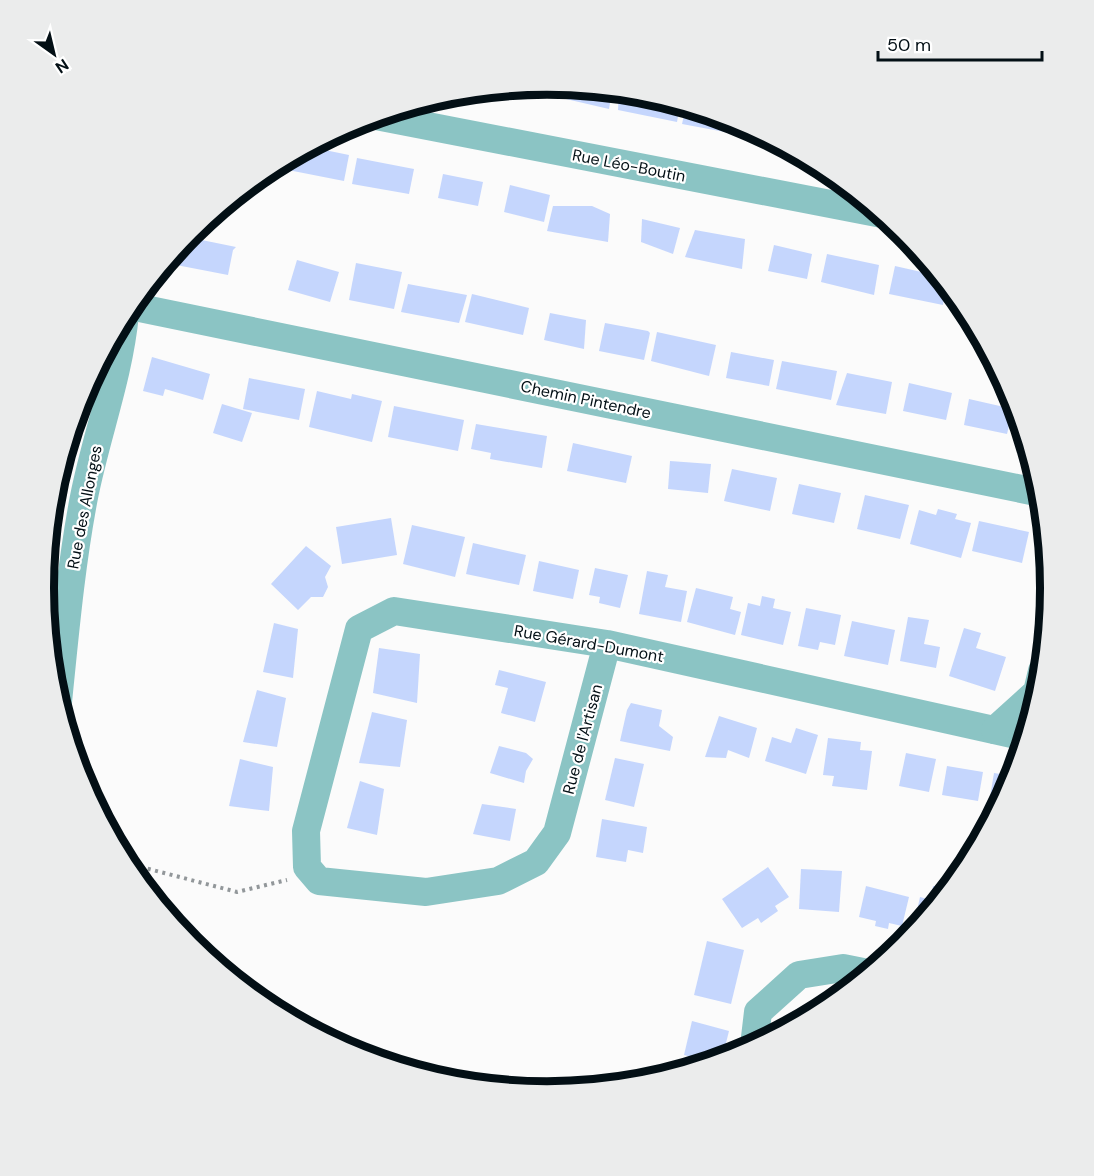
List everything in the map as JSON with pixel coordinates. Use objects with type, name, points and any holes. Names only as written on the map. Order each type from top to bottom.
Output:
[{"type":"street","name":"Rue Léo-Boutin","points":[[394,119],[864,210]]},
{"type":"street","name":"Chemin Pintendre","points":[[141,308],[1031,491]]},
{"type":"street","name":"Rue des Allonges","points":[[61,671],[70,581],[84,498],[123,335]]},
{"type":"street","name":"Rue Gérard-Dumont","points":[[307,867],[306,831],[359,629],[394,611],[608,644],[1017,735]]},
{"type":"street","name":"Rue de l'Artisan","points":[[307,867],[319,881],[426,892],[498,881],[536,862],[557,833],[608,644]]},
{"type":"street","points":[[995,730],[1027,700]]},
{"type":"street","points":[[755,1034],[758,1012],[799,975],[843,968],[857,971]]},
{"type":"path","points":[[140,867],[237,892],[284,882],[307,867]]},
{"type":"building","points":[[567,96],[611,99],[609,109],[566,99]]},
{"type":"building","points":[[619,100],[679,113],[677,122],[618,110]]},
{"type":"building","points":[[684,115],[740,135],[682,124]]},
{"type":"building","points":[[322,150],[349,155],[344,181],[288,170]]},
{"type":"building","points":[[357,158],[414,169],[409,194],[352,184]]},
{"type":"building","points":[[443,174],[483,182],[478,206],[438,198]]},
{"type":"building","points":[[510,185],[550,195],[544,222],[504,212]]},
{"type":"building","points":[[553,206],[592,206],[610,214],[608,242],[547,231]]},
{"type":"building","points":[[642,219],[680,228],[673,254],[641,242]]},
{"type":"building","points":[[695,230],[745,239],[742,269],[685,257]]},
{"type":"building","points":[[198,239],[236,247],[233,250],[228,275],[175,265]]},
{"type":"building","points":[[774,245],[812,254],[807,279],[768,271]]},
{"type":"building","points":[[827,254],[879,265],[874,295],[821,282]]},
{"type":"building","points":[[297,260],[339,272],[330,302],[288,290]]},
{"type":"building","points":[[356,263],[402,272],[394,309],[349,300]]},
{"type":"building","points":[[895,266],[926,273],[944,297],[943,305],[889,294]]},
{"type":"building","points":[[408,284],[467,295],[459,323],[401,312]]},
{"type":"building","points":[[472,294],[529,308],[523,335],[465,322]]},
{"type":"building","points":[[550,313],[586,320],[584,349],[544,340]]},
{"type":"building","points":[[605,323],[648,331],[650,333],[644,360],[599,351]]},
{"type":"building","points":[[657,332],[716,345],[709,376],[651,361]]},
{"type":"building","points":[[731,352],[774,360],[769,386],[726,378]]},
{"type":"building","points":[[152,357],[210,374],[203,400],[165,389],[163,396],[143,391]]},
{"type":"building","points":[[782,361],[837,371],[831,400],[776,389]]},
{"type":"building","points":[[847,373],[892,382],[886,414],[836,405]]},
{"type":"building","points":[[249,378],[305,389],[299,420],[243,409]]},
{"type":"building","points":[[909,383],[952,393],[946,420],[903,411]]},
{"type":"building","points":[[317,391],[351,399],[352,394],[382,401],[372,442],[309,427]]},
{"type":"building","points":[[969,399],[1005,407],[1010,420],[1007,434],[964,425]]},
{"type":"building","points":[[222,404],[252,413],[242,442],[213,433]]},
{"type":"building","points":[[394,406],[464,420],[458,451],[388,437]]},
{"type":"building","points":[[476,424],[547,436],[542,468],[490,459],[491,453],[471,449]]},
{"type":"building","points":[[573,443],[632,456],[626,483],[567,471]]},
{"type":"building","points":[[670,461],[711,464],[708,493],[668,489]]},
{"type":"building","points":[[732,469],[777,478],[770,511],[724,501]]},
{"type":"building","points":[[799,484],[841,493],[834,523],[792,514]]},
{"type":"building","points":[[865,495],[909,505],[900,539],[857,529]]},
{"type":"building","points":[[938,509],[957,514],[955,519],[971,523],[961,558],[910,544],[919,510],[936,515]]},
{"type":"building","points":[[391,518],[397,555],[342,564],[336,527]]},
{"type":"building","points":[[979,521],[1029,532],[1022,563],[972,551]]},
{"type":"building","points":[[412,525],[465,537],[455,577],[403,564]]},
{"type":"building","points":[[473,543],[526,555],[519,585],[466,574]]},
{"type":"building","points":[[306,546],[331,566],[325,577],[328,587],[323,597],[311,597],[298,610],[271,584]]},
{"type":"building","points":[[539,561],[579,570],[573,599],[533,591]]},
{"type":"building","points":[[595,568],[628,575],[620,608],[599,603],[600,597],[589,595]]},
{"type":"building","points":[[647,571],[668,575],[665,587],[687,591],[681,622],[639,614]]},
{"type":"building","points":[[696,588],[733,597],[730,609],[741,612],[735,635],[687,622]]},
{"type":"building","points":[[762,596],[775,599],[773,608],[791,612],[783,645],[741,635],[748,603],[760,606]]},
{"type":"building","points":[[806,608],[841,615],[835,645],[820,642],[818,650],[798,646]]},
{"type":"building","points":[[908,617],[929,620],[924,644],[940,647],[936,668],[900,661]]},
{"type":"building","points":[[852,621],[895,630],[888,665],[844,656]]},
{"type":"building","points":[[274,623],[298,629],[293,678],[263,672]]},
{"type":"building","points":[[964,628],[981,633],[976,648],[1006,657],[995,691],[949,676]]},
{"type":"building","points":[[379,648],[420,654],[417,703],[373,693]]},
{"type":"building","points":[[499,670],[546,682],[535,722],[501,713],[508,688],[495,685]]},
{"type":"building","points":[[257,690],[286,698],[277,747],[243,742]]},
{"type":"building","points":[[631,703],[662,710],[659,726],[673,737],[670,751],[620,741],[627,710]]},
{"type":"building","points":[[372,712],[407,720],[400,767],[359,763]]},
{"type":"building","points":[[719,716],[757,728],[749,758],[728,750],[726,758],[705,757]]},
{"type":"building","points":[[796,728],[818,735],[806,774],[765,761],[772,737],[791,743]]},
{"type":"building","points":[[828,738],[861,742],[860,750],[872,751],[867,790],[832,786],[834,776],[823,775]]},
{"type":"building","points":[[499,746],[526,753],[533,759],[526,771],[524,783],[490,773]]},
{"type":"building","points":[[906,753],[936,759],[929,792],[899,786]]},
{"type":"building","points":[[615,758],[644,764],[634,807],[605,800]]},
{"type":"building","points":[[240,759],[273,767],[269,811],[229,806]]},
{"type":"building","points":[[947,766],[983,772],[978,801],[942,795]]},
{"type":"building","points":[[994,773],[1003,774],[990,803]]},
{"type":"building","points":[[360,781],[384,789],[377,835],[347,828]]},
{"type":"building","points":[[482,804],[516,809],[510,841],[473,834]]},
{"type":"building","points":[[602,819],[647,827],[643,853],[628,850],[626,862],[596,857]]},
{"type":"building","points":[[768,867],[789,897],[775,906],[778,911],[761,923],[758,918],[742,928],[722,899]]},
{"type":"building","points":[[801,869],[842,871],[839,912],[799,909]]},
{"type":"building","points":[[866,886],[909,897],[902,926],[889,923],[888,929],[875,926],[876,921],[859,917]]},
{"type":"building","points":[[933,886],[939,887],[938,888],[932,896]]},
{"type":"building","points":[[920,897],[929,899],[916,915]]},
{"type":"building","points":[[707,941],[744,950],[731,1004],[694,995]]},
{"type":"building","points":[[692,1021],[729,1031],[725,1047],[695,1058],[684,1055]]}]
